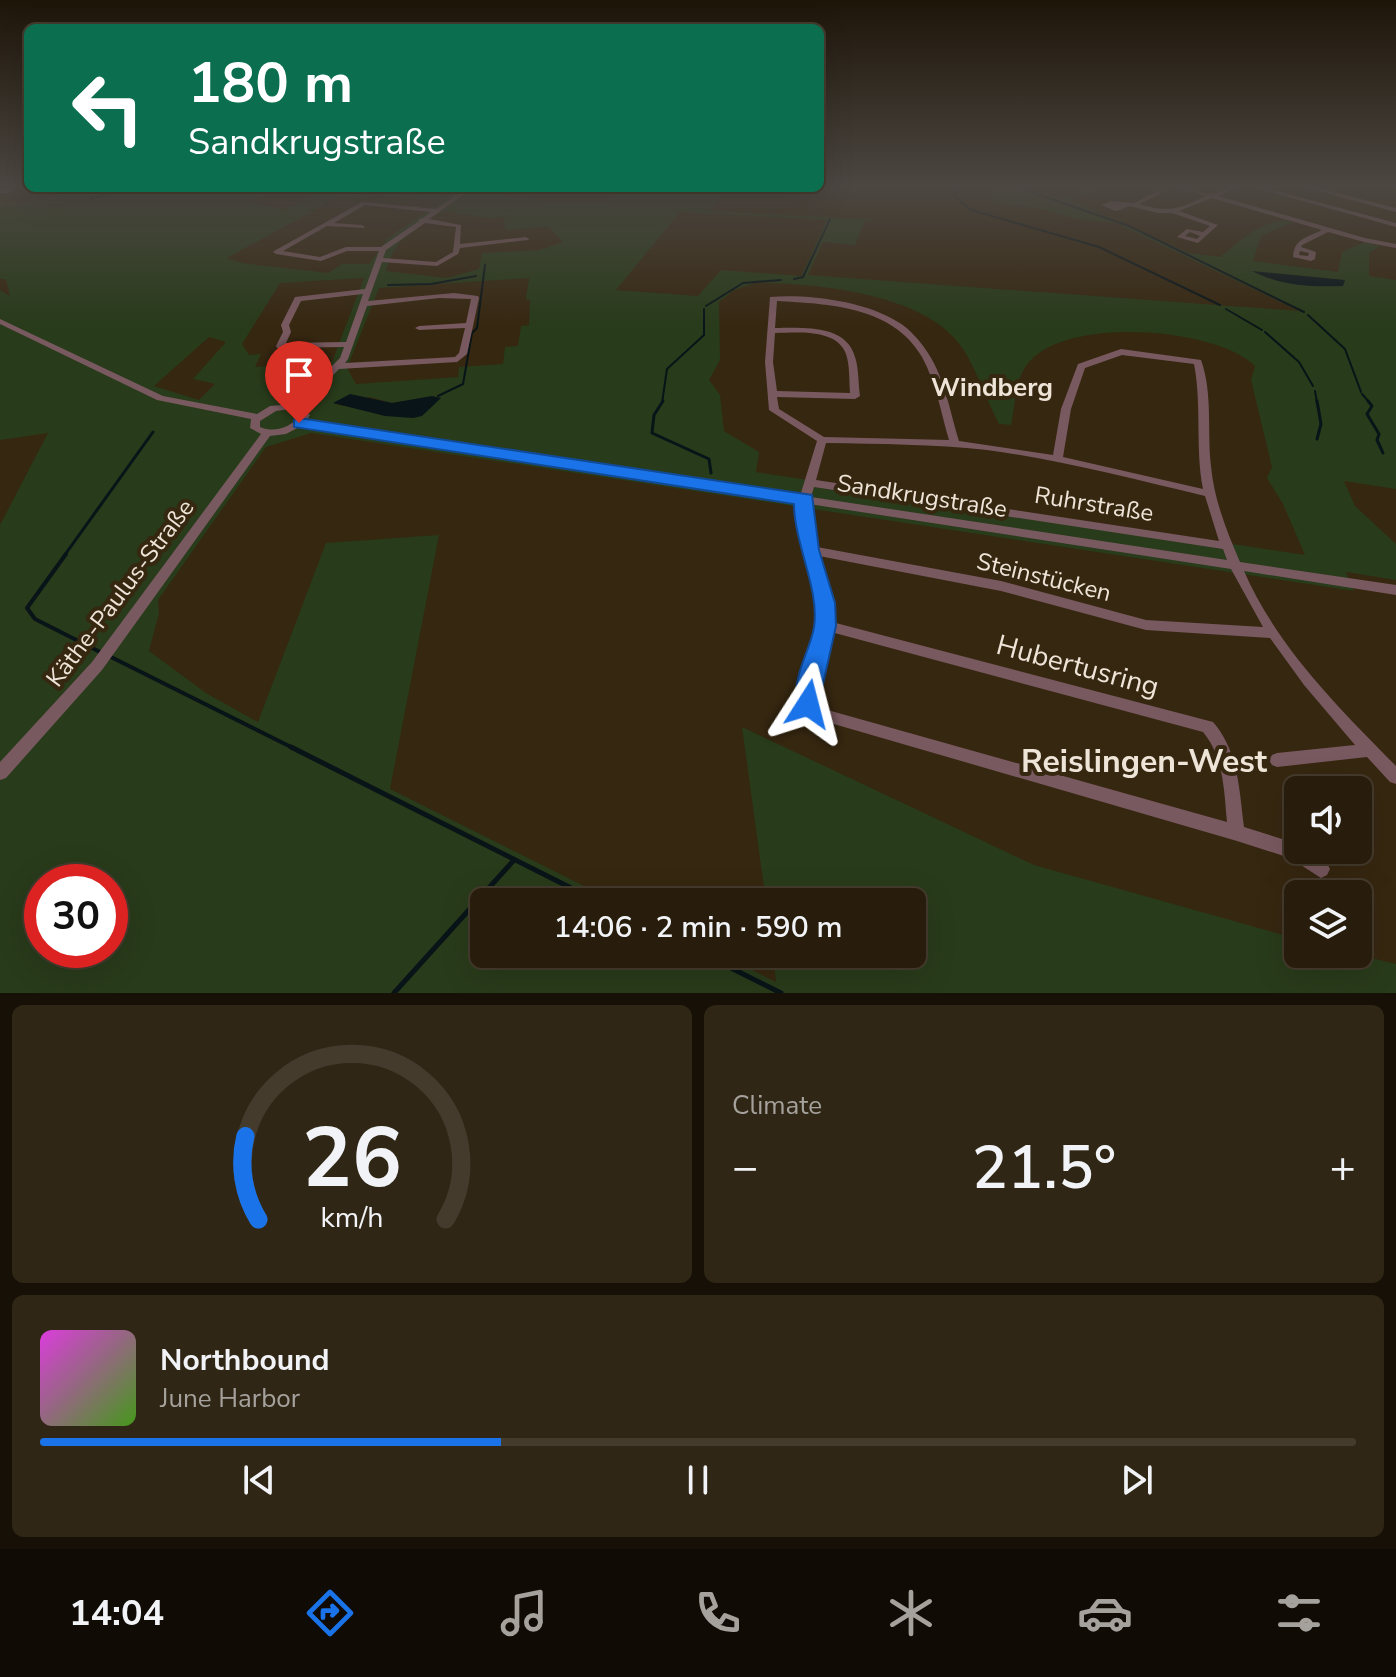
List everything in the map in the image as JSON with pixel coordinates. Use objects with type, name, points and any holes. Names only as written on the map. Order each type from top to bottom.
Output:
[{"type":"street","points":[[310,233],[276,252],[321,259],[346,249],[383,249]]},
{"type":"street","points":[[0,321],[160,398],[257,417],[273,408],[296,407],[339,366],[383,249],[404,233]]},
{"type":"street","points":[[378,260],[442,263],[456,253],[459,233]]},
{"type":"street","points":[[1185,233],[1180,237],[1198,241],[1207,233]]},
{"type":"street","points":[[1200,233],[1205,235]]},
{"type":"street","points":[[1297,248],[1320,233]]},
{"type":"street","points":[[1339,233],[1396,246]]},
{"type":"street","points":[[1375,239],[1384,233]]},
{"type":"street","points":[[458,246],[526,239]]},
{"type":"street","points":[[348,344],[280,346],[287,332],[285,325],[298,299],[367,291]]},
{"type":"street","points":[[339,366],[457,359],[463,354],[475,298],[363,304]]},
{"type":"street","points":[[955,444],[925,354],[909,335],[892,322],[854,307],[773,299],[771,394],[774,410],[822,440],[955,444],[1058,458],[1210,494]]},
{"type":"street","points":[[419,328],[469,325]]},
{"type":"street","points":[[771,394],[855,396],[849,350],[842,341],[813,332],[772,331]]},
{"type":"street","points":[[1058,458],[1066,409],[1081,366],[1121,352],[1151,353],[1198,362],[1207,419],[1210,494],[1236,566],[1270,633],[1396,777]]},
{"type":"street","points":[[296,407],[305,415],[299,423]]},
{"type":"street","points":[[257,417],[255,428],[267,433]]},
{"type":"street","name":"Sandkrugstraße","points":[[267,433],[284,431],[299,423],[1396,590]]},
{"type":"street","name":"Käthe-Paulus-Straße","points":[[0,773],[97,666],[267,433]]},
{"type":"street","points":[[822,440],[803,505],[809,550],[824,603],[826,626],[807,692],[808,704],[820,714],[1295,851],[1321,869]]},
{"type":"street","name":"Ruhrstraße","points":[[811,483],[1228,546]]},
{"type":"street","name":"Steinstücken","points":[[809,550],[1001,586],[1146,625],[1270,633]]},
{"type":"street","name":"Hubertusring","points":[[826,626],[1208,727],[1219,739],[1237,833]]},
{"type":"street","points":[[1277,760],[1370,750]]},
{"type":"green space","points":[[0,233],[272,233],[227,258],[242,263],[328,273],[342,264],[369,264],[387,239],[395,233],[409,233],[395,250],[386,271],[447,278],[479,269],[482,253],[539,250],[563,242],[555,233],[662,233],[616,290],[698,296],[721,270],[801,276],[821,233],[860,233],[855,245],[823,242],[808,275],[1299,311],[1138,233],[1145,233],[1189,253],[1220,257],[1250,233],[1267,233],[1261,236],[1253,261],[1338,272],[1342,252],[1365,242],[1380,246],[1369,253],[1369,276],[1396,280],[1396,489],[1344,481],[1355,506],[1396,544],[1396,580],[1346,572],[1354,591],[311,433],[266,447],[158,600],[159,613],[149,651],[206,693],[258,722],[326,543],[439,535],[390,789],[588,888],[470,888],[470,968],[748,968],[776,982],[774,968],[926,968],[926,888],[764,888],[742,727],[1034,865],[1284,935],[1284,968],[1372,968],[1372,958],[1396,964],[1396,993],[0,993],[0,525],[48,433],[0,440],[0,290],[10,296],[6,279],[0,279]],"holes":[[[364,278],[332,362],[255,367],[261,354],[249,355],[242,344],[280,283]],[[529,278],[526,299],[530,300],[529,325],[521,326],[518,346],[505,347],[503,364],[459,367],[458,377],[356,384],[347,368],[379,288]],[[755,283],[839,289],[870,295],[926,316],[948,332],[965,352],[999,424],[1011,425],[1017,387],[1026,366],[1044,350],[1071,339],[1103,333],[1139,332],[1207,342],[1235,353],[1255,366],[1251,380],[1272,467],[1267,478],[1283,504],[1305,555],[756,472],[759,452],[724,431],[720,395],[709,380],[720,360],[719,302],[734,290]],[[209,337],[226,342],[193,379],[215,384],[199,400],[154,386]],[[370,397],[392,403],[423,398],[431,407],[413,418],[334,404]]]},
{"type":"shaded area","points":[[1252,271],[1345,280],[1343,286],[1308,286],[1274,280]]},
{"type":"shaded area","points":[[350,394],[392,403],[432,396],[441,398],[422,416],[413,418],[385,416],[333,403]]},
{"type":"waterway","points":[[794,279],[803,277],[823,233]]},
{"type":"waterway","points":[[1052,233],[1099,247],[1220,305]]},
{"type":"waterway","points":[[1144,233],[1304,312]]},
{"type":"waterway","points":[[438,396],[463,384],[472,333],[477,328],[485,265]]},
{"type":"waterway","points":[[388,285],[431,284],[476,276]]},
{"type":"waterway","points":[[706,306],[743,283],[781,280]]},
{"type":"waterway","points":[[662,402],[667,369],[704,335],[704,309]]},
{"type":"waterway","points":[[1226,309],[1262,330]]},
{"type":"waterway","points":[[1308,315],[1345,349],[1361,392]]},
{"type":"waterway","points":[[1265,332],[1299,362],[1313,386]]},
{"type":"waterway","points":[[1315,391],[1317,403]]},
{"type":"waterway","points":[[1362,394],[1370,403]]},
{"type":"waterway","points":[[1317,401],[1321,424],[1317,439]]},
{"type":"waterway","points":[[1368,401],[1372,406],[1367,414],[1379,434],[1377,440],[1383,453]]},
{"type":"waterway","points":[[662,402],[654,415],[652,433],[709,459],[711,473]]},
{"type":"waterway","points":[[64,556],[153,432]]},
{"type":"waterway","points":[[66,554],[27,608],[35,619],[100,652]]},
{"type":"waterway","points":[[111,657],[291,747]]},
{"type":"waterway","points":[[291,747],[295,749]]},
{"type":"waterway","points":[[291,747],[571,888]]},
{"type":"waterway","points":[[394,993],[514,860]]},
{"type":"waterway","points":[[731,968],[781,993]]},
{"type":"district","name":"Windberg","points":[[992,387]]},
{"type":"district","name":"Reislingen-West","points":[[1144,761]]},
{"type":"route","points":[[299,423],[805,500],[809,550],[824,603],[826,626],[807,692],[808,704]]}]
